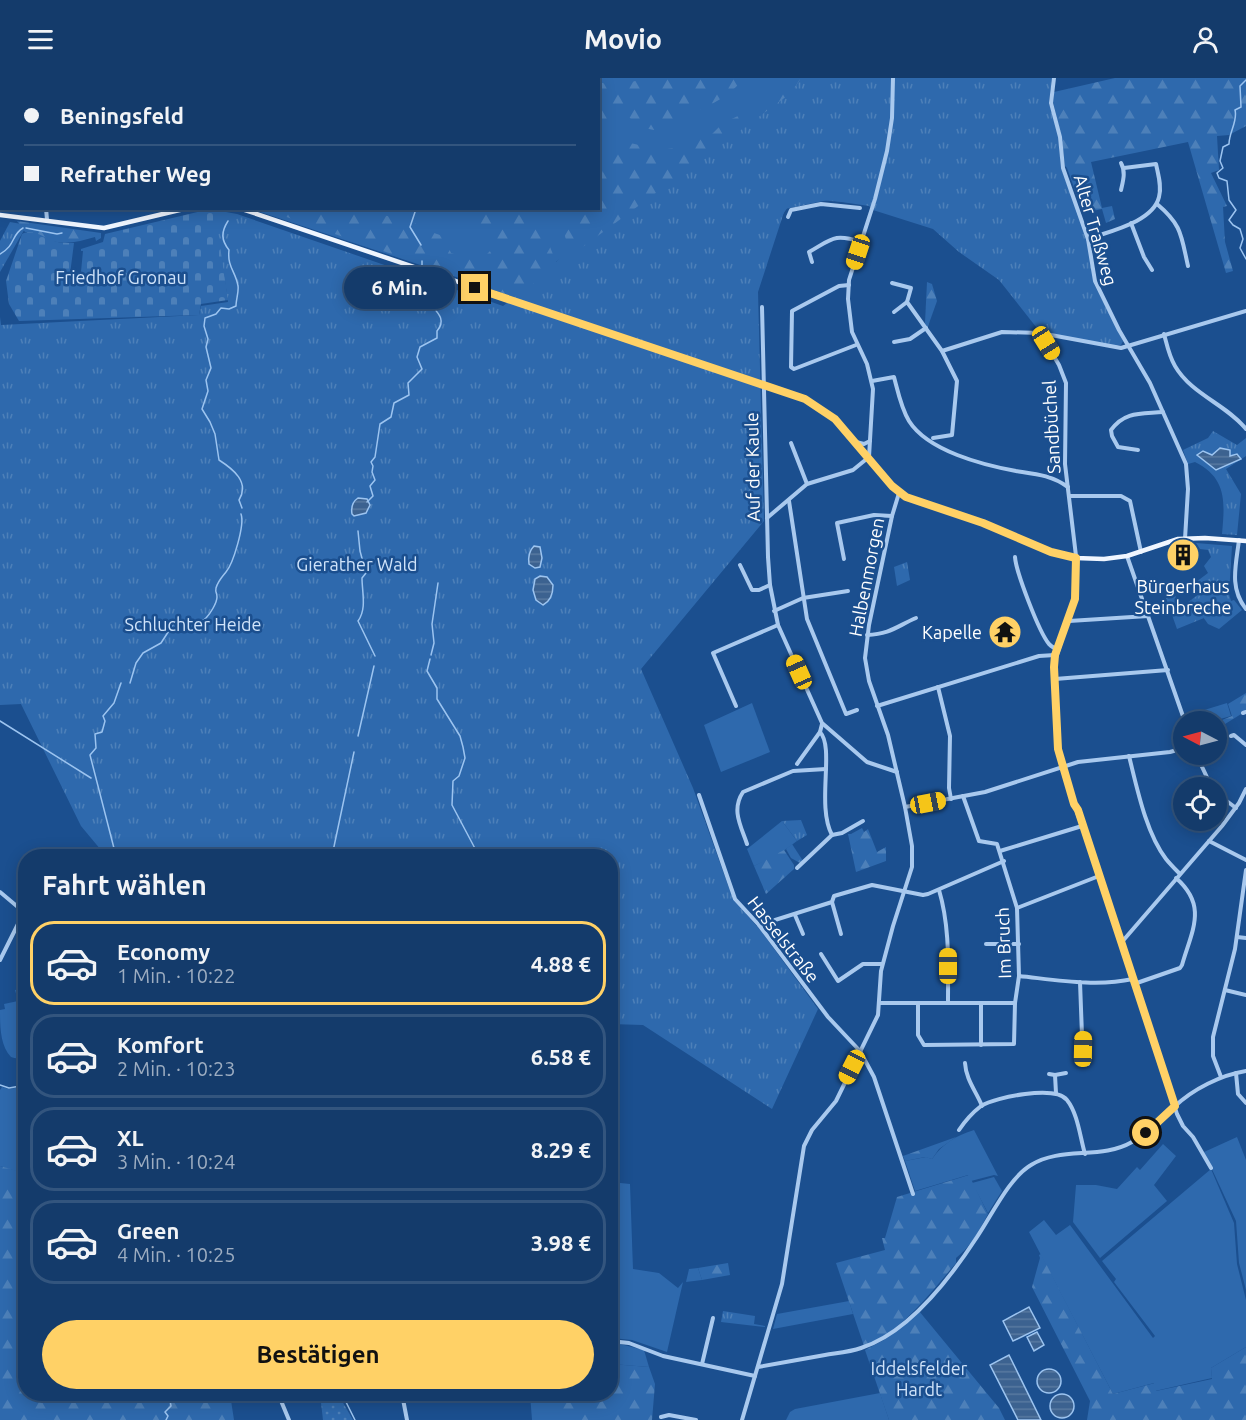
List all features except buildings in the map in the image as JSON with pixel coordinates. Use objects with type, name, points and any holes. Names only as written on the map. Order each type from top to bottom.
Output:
[{"type":"main road","points":[[0,215],[106,228],[180,210]]},
{"type":"main road","points":[[245,210],[805,399],[835,419],[899,492],[913,500],[983,523],[1051,552],[1076,558],[1104,559],[1127,556],[1171,541],[1185,539],[1246,541]]},
{"type":"street","points":[[767,518],[807,484],[844,474],[853,470],[868,457],[874,400],[872,381],[867,364],[856,345],[850,324],[849,285],[875,199],[890,135],[893,78]]},
{"type":"street","name":"Alter Traßweg","points":[[1054,78],[1051,103],[1058,127],[1064,168],[1088,239],[1095,281],[1141,365],[1183,455],[1188,475],[1185,539]]},
{"type":"street","points":[[1088,239],[1148,215],[1157,204],[1160,189],[1156,164],[1123,166],[1121,190]]},
{"type":"street","points":[[788,217],[791,210],[821,204],[860,208]]},
{"type":"street","points":[[1157,204],[1176,223],[1181,234],[1188,266]]},
{"type":"street","points":[[46,210],[47,220]]},
{"type":"street","points":[[1131,223],[1144,257],[1152,270]]},
{"type":"street","points":[[812,262],[809,252],[838,237],[861,242]]},
{"type":"street","points":[[892,283],[911,288],[907,302],[894,312]]},
{"type":"street","points":[[849,285],[834,289],[792,311],[790,367],[794,369],[856,345]]},
{"type":"street","points":[[907,302],[942,351],[957,381],[952,435],[930,439]]},
{"type":"street","name":"Auf der Kaule","points":[[762,307],[770,585],[778,625],[822,723],[867,762],[897,772]]},
{"type":"street","points":[[942,351],[1002,332],[1034,333],[1121,348],[1246,311]]},
{"type":"street","points":[[894,342],[910,339],[926,328]]},
{"type":"street","points":[[1164,334],[1175,368],[1246,429]]},
{"type":"street","name":"Sandbüchel","points":[[1044,335],[1066,383],[1065,464],[1076,558],[1075,599],[1056,652]]},
{"type":"street","points":[[872,381],[894,377],[909,422],[930,439],[958,456],[1012,470],[1052,477],[1069,488]]},
{"type":"street","points":[[1138,450],[1118,447],[1111,430],[1120,419],[1129,415],[1163,412]]},
{"type":"street","points":[[856,442],[864,444],[871,440]]},
{"type":"street","points":[[791,444],[807,484]]},
{"type":"street","name":"Halbenmorgen","points":[[758,1367],[786,1262],[807,1137],[836,1101],[878,1015],[882,964],[909,879],[913,857],[897,772],[865,658],[867,635],[899,492]]},
{"type":"street","points":[[1069,495],[1121,496],[1130,501],[1141,552]]},
{"type":"street","points":[[789,500],[807,619],[846,714],[857,710]]},
{"type":"street","points":[[844,559],[837,523],[874,516],[892,516]]},
{"type":"street","points":[[1239,540],[1235,590],[1238,599],[1246,609]]},
{"type":"street","points":[[1127,556],[1181,711]]},
{"type":"street","points":[[1015,557],[1023,586],[1043,632],[1056,652],[1057,737],[1063,766],[1082,826],[1181,1124],[1194,1137],[1211,1168]]},
{"type":"street","points":[[740,565],[752,590],[759,590],[770,585]]},
{"type":"street","points":[[774,611],[803,598],[848,591]]},
{"type":"street","points":[[1069,621],[1148,616]]},
{"type":"street","points":[[867,635],[885,633],[916,618]]},
{"type":"street","points":[[736,706],[713,653],[778,625]]},
{"type":"street","points":[[877,706],[1056,652]]},
{"type":"street","points":[[1055,679],[1168,670]]},
{"type":"street","points":[[938,687],[950,736],[949,788],[951,799]]},
{"type":"street","points":[[797,764],[823,728],[822,723]]},
{"type":"street","points":[[820,732],[824,738],[826,769],[824,807],[832,835]]},
{"type":"street","points":[[1231,736],[1234,735],[1246,745]]},
{"type":"street","points":[[905,807],[985,792],[1077,762],[1173,751]]},
{"type":"street","points":[[1129,756],[1146,818],[1166,859],[1179,873]]},
{"type":"street","points":[[747,844],[736,810],[738,799],[743,792],[793,771],[826,769]]},
{"type":"street","points":[[1121,943],[1236,808],[1246,789]]},
{"type":"street","name":"Hasselstraße","points":[[699,795],[735,898],[759,925],[828,1017],[860,1051],[874,1077],[913,1194]]},
{"type":"street","points":[[963,796],[979,841],[996,843],[1000,851],[1082,826]]},
{"type":"street","points":[[1227,801],[1236,808]]},
{"type":"street","points":[[797,868],[832,835],[842,833],[863,821]]},
{"type":"street","points":[[1209,841],[1246,860]]},
{"type":"street","name":"Im Bruch","points":[[981,1045],[1014,1044],[1015,1003],[1019,976],[1017,908],[1000,851]]},
{"type":"street","points":[[841,934],[832,902],[834,896],[867,885],[923,895],[1004,861]]},
{"type":"street","points":[[1221,1077],[1215,1066],[1213,1037],[1237,937],[1246,870]]},
{"type":"street","points":[[1017,908],[1099,876]]},
{"type":"street","points":[[1019,976],[1080,982],[1118,982],[1134,981],[1180,968],[1196,910],[1189,891],[1176,879]]},
{"type":"street","points":[[939,890],[947,929],[948,1002]]},
{"type":"street","points":[[0,892],[18,907]]},
{"type":"street","points":[[759,925],[832,902]]},
{"type":"street","points":[[795,915],[803,934]]},
{"type":"street","points":[[0,960],[18,926]]},
{"type":"street","points":[[1237,937],[1246,938]]},
{"type":"street","points":[[986,944],[1019,944]]},
{"type":"street","points":[[820,954],[838,981],[862,964],[882,964]]},
{"type":"street","points":[[1080,982],[1083,1062],[1088,1064]]},
{"type":"street","points":[[1225,990],[1246,995]]},
{"type":"street","points":[[880,1003],[1015,1003]]},
{"type":"street","points":[[918,1003],[918,1035],[924,1045],[981,1045],[981,1003]]},
{"type":"street","points":[[965,1063],[967,1078],[975,1089],[982,1106]]},
{"type":"street","points":[[742,1420],[758,1367],[858,1349],[884,1338],[918,1311],[968,1252],[1016,1177],[1031,1165],[1043,1159],[1116,1149],[1132,1143],[1175,1106],[1221,1077],[1246,1071]]},
{"type":"street","points":[[1049,1074],[1066,1073]]},
{"type":"street","points":[[1236,1073],[1238,1094],[1246,1103]]},
{"type":"street","points":[[1055,1075],[1056,1093]]},
{"type":"street","points":[[958,1130],[982,1106],[1011,1097],[1045,1092],[1056,1093],[1065,1097],[1071,1107],[1085,1154]]},
{"type":"street","points":[[702,1364],[713,1318]]},
{"type":"street","points":[[618,1342],[629,1343],[663,1356],[755,1376]]},
{"type":"street","points":[[281,1401],[289,1420]]},
{"type":"street","points":[[403,1401],[407,1420]]},
{"type":"street","points":[[662,1417],[669,1415],[696,1420]]},
{"type":"green space","points":[[600,78],[795,78],[791,89],[511,295],[254,210],[600,210]]},
{"type":"green space","points":[[646,78],[744,78],[735,88],[714,103],[654,130],[644,128],[614,107],[600,138],[600,82],[617,85]]},
{"type":"green space","points":[[785,78],[882,78],[868,204],[794,198],[777,223],[754,304],[757,380],[278,214],[260,210],[353,212],[405,218],[422,229],[443,236],[451,253],[479,262],[492,249],[483,236],[448,210],[459,210],[476,221],[481,216],[480,210],[535,210],[556,262],[569,250],[560,219],[585,215],[587,210],[600,210],[602,172],[617,140],[661,150],[680,147],[711,135],[723,123],[753,109],[778,91]]},
{"type":"green space","name":"Gierather Wald","points":[[801,78],[1052,78],[1049,103],[1058,134],[1061,168],[1087,238],[1094,284],[1123,341],[1121,345],[1116,346],[1040,332],[999,280],[959,252],[933,229],[873,210],[869,206],[828,200],[785,209],[758,292],[764,521],[641,669],[693,788],[733,899],[761,931],[818,1009],[772,1109],[643,1025],[618,1024],[618,849],[100,849],[81,826],[21,704],[0,705],[0,317],[1,325],[199,315],[201,306],[228,302],[215,210],[237,214],[503,306],[791,93]]},
{"type":"green space","points":[[1115,78],[1246,78],[1246,126],[1229,135],[1217,136],[1219,170],[1211,173],[1227,206],[1223,207],[1225,242],[1233,271],[1226,273],[1188,142],[1091,162],[1102,208],[1112,206],[1115,219],[1106,223],[1102,209],[1083,213],[1065,166],[1053,102],[1054,92]]},
{"type":"green space","name":"Friedhof Gronau","points":[[206,210],[216,210],[228,300],[201,304],[199,315],[19,321],[9,304],[6,281],[22,234],[26,232],[56,242],[74,243],[70,274],[77,275],[81,272],[83,251],[81,249],[103,242],[105,234]]},
{"type":"green space","points":[[17,221],[101,233],[101,238],[96,241],[95,237],[74,242],[52,241],[25,232]]},
{"type":"green space","points":[[10,222],[27,225],[0,272],[0,241]]},
{"type":"green space","points":[[927,282],[932,284],[937,301],[927,329],[925,323]]},
{"type":"green space","points":[[1213,431],[1237,445],[1246,438],[1246,456],[1226,469],[1241,494],[1237,535],[1222,534],[1224,512],[1222,492],[1218,483],[1205,468],[1195,462],[1188,464],[1183,450],[1208,438]]},
{"type":"green space","points":[[1196,543],[1232,546],[1229,594],[1231,601],[1234,600],[1242,610],[1219,629],[1208,624],[1191,600],[1203,591],[1196,582],[1208,573],[1204,566],[1211,557],[1208,550],[1200,549]]},
{"type":"green space","points":[[907,562],[910,580],[897,586],[894,567]]},
{"type":"green space","points":[[1172,592],[1183,606],[1191,600],[1204,618],[1177,629],[1165,595]]},
{"type":"green space","points":[[1246,693],[1246,711],[1227,723],[1227,718],[1232,716],[1228,704]]},
{"type":"green space","points":[[752,703],[770,752],[721,772],[704,725]]},
{"type":"green space","points":[[1227,703],[1231,716],[1227,717],[1227,711],[1201,711]]},
{"type":"green space","points":[[801,820],[807,835],[797,841],[782,821]]},
{"type":"green space","points":[[782,821],[797,841],[778,855],[754,866],[747,849]]},
{"type":"green space","points":[[862,828],[864,832],[868,829],[877,852],[886,847],[886,861],[856,872],[848,834]]},
{"type":"green space","points":[[792,844],[803,861],[800,863],[791,858],[786,849]]},
{"type":"green space","points":[[784,850],[794,865],[794,869],[766,894],[754,866]]},
{"type":"green space","points":[[18,1001],[18,1058],[11,1057],[7,1052],[1,1035],[0,1010],[5,1009],[4,1004]]},
{"type":"green space","points":[[2,1087],[9,1089],[18,1087],[18,1172],[0,1166],[0,1090]]},
{"type":"green space","points":[[974,1130],[998,1176],[971,1181],[968,1175],[915,1191],[905,1161],[926,1157],[932,1159],[950,1141]]},
{"type":"green space","points":[[956,1137],[939,1149],[932,1159],[925,1157],[905,1161],[903,1156]]},
{"type":"green space","points":[[1237,1137],[1246,1160],[1246,1290],[1239,1263],[1236,1221],[1204,1152]]},
{"type":"green space","points":[[1163,1144],[1176,1156],[1154,1185],[1167,1201],[1100,1258],[1073,1222],[1076,1185],[1096,1185],[1117,1189],[1137,1167],[1140,1170]]},
{"type":"green space","points":[[0,1166],[18,1171],[18,1401],[231,1401],[234,1420],[0,1420]]},
{"type":"green space","points":[[1211,1169],[1234,1223],[1237,1264],[1246,1300],[1246,1347],[1211,1368],[1212,1378],[1155,1391],[1154,1383],[1113,1394],[1029,1232],[1044,1220],[1056,1235],[1070,1225],[1153,1338],[1155,1336],[1114,1282],[1116,1279],[1102,1261]]},
{"type":"green space","points":[[969,1175],[988,1214],[978,1232],[956,1258],[956,1263],[915,1310],[891,1331],[864,1346],[836,1263],[885,1250],[882,1238],[885,1238],[897,1197]]},
{"type":"green space","points":[[994,1177],[1002,1191],[988,1213],[972,1183]]},
{"type":"green space","points":[[618,1183],[630,1184],[633,1269],[659,1273],[678,1288],[683,1282],[667,1352],[632,1340],[618,1339]]},
{"type":"green space","points":[[1041,1254],[1113,1394],[1155,1383],[1156,1391],[1212,1379],[1211,1368],[1246,1347],[1246,1420],[1087,1420],[1090,1401],[1032,1287]]},
{"type":"green space","points":[[728,1263],[730,1275],[702,1280],[698,1268]]},
{"type":"green space","points":[[698,1268],[702,1280],[686,1282],[689,1269]]},
{"type":"green space","points":[[849,1301],[853,1314],[773,1329],[777,1314]]},
{"type":"green space","points":[[723,1311],[755,1316],[754,1324],[765,1327],[721,1322]]},
{"type":"green space","name":"Iddelsfelder Hardt","points":[[919,1311],[999,1408],[1005,1420],[889,1420],[865,1350],[884,1340]]},
{"type":"green space","points":[[618,1344],[644,1350],[649,1367],[618,1365]]},
{"type":"green space","points":[[618,1365],[649,1367],[655,1384],[652,1420],[558,1420],[558,1401],[618,1401]]},
{"type":"green space","points":[[880,1393],[889,1420],[786,1420],[790,1412],[795,1409]]},
{"type":"green space","points":[[321,1401],[342,1401],[353,1420],[323,1420]]},
{"type":"green space","points":[[531,1401],[558,1401],[558,1420],[532,1420]]},
{"type":"shaded area","points":[[1220,448],[1230,450],[1230,456],[1237,454],[1241,459],[1216,470],[1197,455],[1203,451],[1212,455]]},
{"type":"shaded area","points":[[358,498],[367,499],[370,505],[366,513],[354,516],[352,507]]},
{"type":"shaded area","points":[[534,546],[540,547],[542,558],[540,567],[535,568],[529,564],[530,552]]},
{"type":"shaded area","points":[[540,576],[547,577],[553,585],[551,596],[543,605],[536,600],[533,590],[535,579]]},
{"type":"shaded area","points":[[1029,1307],[1040,1328],[1013,1341],[1003,1321]]},
{"type":"shaded area","points":[[1037,1332],[1044,1345],[1034,1351],[1027,1337]]},
{"type":"shaded area","points":[[1009,1355],[1041,1420],[1018,1420],[990,1365]]},
{"type":"shaded area","points":[[1049,1369],[1058,1372],[1061,1381],[1058,1390],[1049,1393],[1040,1390],[1037,1381],[1040,1372]]},
{"type":"shaded area","points":[[1062,1394],[1071,1397],[1074,1406],[1071,1415],[1062,1418],[1053,1415],[1050,1406],[1053,1397]]},
{"type":"waterway","points":[[1246,80],[1240,86],[1241,107],[1235,110],[1229,144],[1223,147],[1220,161],[1223,168],[1217,173],[1219,178],[1227,181],[1229,200],[1236,210],[1229,220],[1240,229],[1243,239],[1240,248],[1246,259]]},
{"type":"waterway","points":[[416,210],[410,227],[421,245]]},
{"type":"waterway","points":[[228,221],[223,232],[223,239],[229,250],[229,261],[237,281],[238,293],[236,306],[229,309],[221,308],[216,314],[205,318],[204,326],[208,339],[206,347],[211,368],[206,380],[208,391],[202,409],[215,434],[219,460],[230,468],[241,482],[242,493],[239,500],[242,508]]},
{"type":"waterway","points":[[0,254],[9,247],[23,228]]},
{"type":"waterway","points":[[26,228],[62,233]]},
{"type":"waterway","points":[[367,502],[373,496],[370,486],[375,480],[371,462],[375,457],[380,424],[391,417],[394,403],[409,395],[408,383],[422,369],[417,357],[420,347],[437,338],[440,326],[440,317],[426,298],[420,279]]},
{"type":"waterway","points":[[130,683],[136,663],[143,653],[161,643],[174,623],[179,620],[200,622],[206,618],[215,605],[217,586],[229,568],[238,544],[241,514]]},
{"type":"waterway","points":[[358,531],[366,573],[362,578],[363,606],[358,621],[375,656]]},
{"type":"waterway","points":[[431,655],[434,643],[432,624],[438,583]]},
{"type":"waterway","points":[[430,659],[427,671],[437,688],[437,699],[460,736],[465,758],[459,776],[453,781],[452,805],[475,849]]},
{"type":"waterway","points":[[358,736],[374,666]]},
{"type":"waterway","points":[[114,849],[90,755],[96,748],[95,734],[102,732],[105,721],[103,716],[114,703],[121,683]]},
{"type":"waterway","points":[[0,721],[91,778]]},
{"type":"waterway","points":[[333,849],[354,752]]},
{"type":"waterway","points":[[0,1085],[9,1088],[18,1086]]},
{"type":"waterway","points":[[166,1420],[168,1416],[165,1412],[171,1406],[170,1401]]},
{"type":"waterway","points":[[346,1401],[355,1420]]},
{"type":"place","name":"Bürgerhaus Steinbreche","points":[[1183,555]]},
{"type":"place","name":"Kapelle","points":[[1005,632]]},
{"type":"route","points":[[475,288],[805,399],[835,419],[892,486],[906,497],[971,518],[1051,552],[1076,558],[1075,599],[1055,655],[1058,749],[1074,804],[1088,839],[1173,1097],[1175,1106],[1146,1133]]},
{"type":"park label","name":"Schluchter Heide","points":[[193,624]]}]
